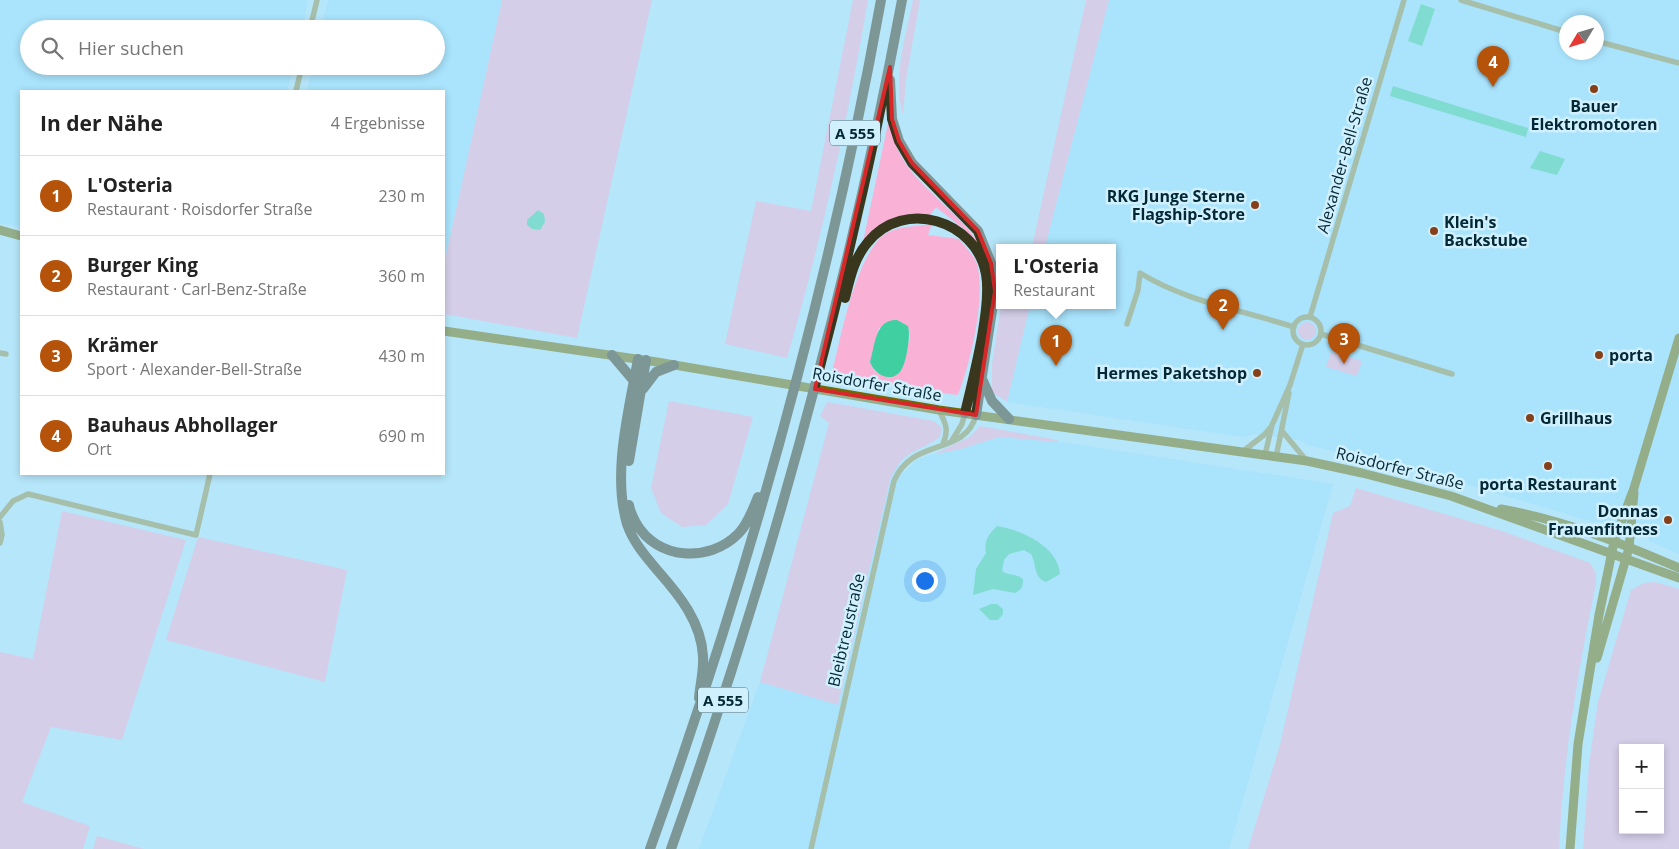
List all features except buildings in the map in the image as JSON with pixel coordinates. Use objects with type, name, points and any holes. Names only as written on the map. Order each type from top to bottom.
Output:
[{"type":"highway","name":"A 555","points":[[650,849],[697,716],[736,596],[790,406],[844,186],[881,0]]},
{"type":"highway","name":"A 555","points":[[671,849],[714,728],[770,550],[830,336],[890,67],[902,0]]},
{"type":"highway","points":[[890,67],[892,119],[899,141],[912,163],[978,231],[991,262],[995,291],[976,415]]},
{"type":"highway","points":[[830,336],[842,306],[854,263],[868,241],[888,226],[912,219],[929,219],[954,228],[978,251],[983,263],[987,286],[975,370],[965,413]]},
{"type":"highway","points":[[612,355],[634,381]]},
{"type":"highway","points":[[642,360],[634,381],[620,473],[621,500],[628,526],[642,552],[682,598],[697,627],[703,657],[697,716]]},
{"type":"highway","points":[[642,360],[642,392],[626,483],[630,510],[640,529],[654,543],[686,555],[707,552],[739,534],[748,520],[761,486],[774,462]]},
{"type":"highway","points":[[642,392],[648,380],[656,372],[674,365]]},
{"type":"highway","points":[[982,379],[992,402],[1009,419]]},
{"type":"main road","points":[[0,230],[20,236]]},
{"type":"main road","name":"Roisdorfer Straße","points":[[445,331],[612,355],[939,410],[1307,461],[1411,484],[1486,506],[1529,514],[1593,533],[1679,568]]},
{"type":"main road","points":[[1570,849],[1578,744],[1599,616],[1614,542],[1634,488],[1679,338]]},
{"type":"main road","points":[[1588,687],[1629,548],[1634,516],[1634,488]]},
{"type":"main road","name":"Roisdorfer Straße","points":[[1486,506],[1523,522],[1679,578]]},
{"type":"street","points":[[312,20],[317,0]]},
{"type":"street","name":"Alexander-Bell-Straße","points":[[1310,317],[1404,0]]},
{"type":"street","points":[[1461,0],[1559,30]]},
{"type":"street","points":[[1604,43],[1679,64]]},
{"type":"street","points":[[296,90],[300,75]]},
{"type":"street","points":[[1127,324],[1138,290],[1140,273],[1157,283],[1186,295],[1294,327]]},
{"type":"street","points":[[1310,317],[1319,324],[1321,334],[1314,343],[1303,344],[1295,337],[1294,327],[1300,319],[1310,317]]},
{"type":"street","points":[[1321,334],[1452,374]]},
{"type":"street","points":[[1265,456],[1272,425],[1290,385],[1303,344]]},
{"type":"street","points":[[1276,457],[1290,385]]},
{"type":"street","points":[[939,410],[947,426],[948,434],[943,444]]},
{"type":"street","points":[[951,442],[962,424],[965,413]]},
{"type":"street","name":"Bleibtreustraße","points":[[811,849],[894,481],[898,472],[918,453],[962,438],[969,431],[976,415]]},
{"type":"street","points":[[1242,452],[1264,436],[1272,425]]},
{"type":"street","points":[[1282,430],[1307,461]]},
{"type":"street","points":[[0,517],[13,502],[28,494],[196,535],[210,475]]},
{"type":"street","points":[[0,522],[2,534],[0,543]]},
{"type":"highlighted area","points":[[890,67],[892,119],[899,141],[912,163],[978,231],[991,263],[995,291],[976,415],[815,389]]},
{"type":"shaded area","points":[[0,0],[308,0],[304,20],[20,20],[20,75],[291,75],[287,90],[20,90],[20,227],[0,223]]},
{"type":"shaded area","points":[[328,0],[502,0],[445,260],[445,90],[307,90],[311,75],[445,75],[445,20],[323,20]]},
{"type":"shaded area","points":[[502,0],[652,0],[577,338],[445,314],[445,260]]},
{"type":"shaded area","points":[[853,0],[868,0],[860,45],[843,135],[822,225],[787,358],[725,344],[756,201],[811,211]]},
{"type":"shaded area","points":[[913,0],[920,0],[906,80],[903,115],[900,101],[899,72]]},
{"type":"shaded area","points":[[1086,0],[1109,0],[1046,244],[1033,244]]},
{"type":"shaded area","points":[[1109,0],[1679,0],[1679,554],[1649,541],[1645,530],[1609,522],[1593,522],[1483,489],[1308,445],[1299,440],[1254,434],[1244,437],[1007,402],[1029,309],[1116,309],[1116,244],[1046,244]]},
{"type":"shaded area","points":[[1421,4],[1435,9],[1422,46],[1408,41]]},
{"type":"shaded area","points":[[1393,86],[1528,128],[1526,137],[1390,96]]},
{"type":"shaded area","points":[[889,119],[899,152],[906,164],[925,187],[969,230],[978,242],[975,245],[965,230],[936,207],[930,215],[914,216],[863,242]]},
{"type":"shaded area","points":[[1540,151],[1565,159],[1557,175],[1530,168]]},
{"type":"shaded area","points":[[538,210],[544,214],[545,222],[540,230],[532,229],[527,225],[527,220]]},
{"type":"shaded area","points":[[932,224],[928,235],[959,239],[977,264],[980,293],[976,328],[959,392],[957,395],[854,380],[830,381],[851,298],[868,255],[879,240],[891,231]],"holes":[[[901,322],[908,326],[910,337],[901,370],[899,373],[881,375],[875,371],[870,362],[879,328]]]},
{"type":"shaded area","points":[[1000,309],[1029,309],[1007,402],[992,392],[992,364]]},
{"type":"shaded area","points":[[897,320],[908,326],[907,351],[902,370],[895,376],[886,377],[878,373],[870,362],[880,329],[884,324]]},
{"type":"shaded area","points":[[1303,322],[1311,322],[1316,327],[1314,338],[1303,340],[1298,335],[1298,327]]},
{"type":"shaded area","points":[[1331,352],[1362,361],[1357,376],[1326,367]]},
{"type":"shaded area","points":[[669,401],[753,417],[728,504],[706,525],[682,527],[661,513],[651,488]]},
{"type":"shaded area","points":[[827,402],[934,421],[942,428],[940,437],[911,453],[900,462],[890,480],[838,705],[760,682],[829,423],[820,416]]},
{"type":"shaded area","points":[[980,426],[1058,440],[1058,442],[999,437],[961,449],[934,454],[970,437]]},
{"type":"shaded area","points":[[999,437],[1068,443],[1333,484],[1229,849],[699,849],[760,682],[838,705],[890,480],[897,464],[905,472],[917,460]]},
{"type":"shaded area","points":[[1356,488],[1502,531],[1590,563],[1596,573],[1596,583],[1577,682],[1568,748],[1559,849],[1248,849],[1280,745],[1333,513],[1350,506]]},
{"type":"shaded area","points":[[62,511],[186,540],[122,740],[51,727],[22,802],[90,826],[83,849],[0,849],[0,652],[33,659]]},
{"type":"shaded area","points":[[997,526],[1017,531],[1037,541],[1053,555],[1058,564],[1060,574],[1046,582],[1042,580],[1037,574],[1031,554],[1024,550],[1009,554],[1004,560],[1002,571],[1023,579],[1019,590],[1015,593],[993,589],[973,595],[976,569],[986,553],[987,538]]},
{"type":"shaded area","points":[[198,537],[347,570],[325,682],[166,640]]},
{"type":"shaded area","points":[[1655,582],[1679,589],[1679,849],[1583,849],[1589,764],[1598,702],[1631,590],[1644,583]]},
{"type":"shaded area","points":[[991,604],[997,604],[1003,609],[1003,614],[998,620],[990,620],[979,609]]},
{"type":"shaded area","points":[[97,836],[144,849],[93,849]]},
{"type":"place","name":"Bauhaus Abhollager","points":[[1493,87]]},
{"type":"place","name":"Bauer Elektromotoren","points":[[1594,89]]},
{"type":"place","name":"RKG Junge Sterne Flagship-Store","points":[[1255,205]]},
{"type":"place","name":"Klein's Backstube","points":[[1434,231]]},
{"type":"place","name":"Burger King","points":[[1223,330]]},
{"type":"place","name":"porta","points":[[1599,355]]},
{"type":"place","name":"Krämer","points":[[1344,364]]},
{"type":"place","name":"L'Osteria","points":[[1056,366]]},
{"type":"place","name":"Hermes Paketshop","points":[[1257,373]]},
{"type":"place","name":"Grillhaus","points":[[1530,418]]},
{"type":"place","name":"porta Restaurant","points":[[1548,466]]},
{"type":"place","name":"Donnas Frauenfitness","points":[[1668,520]]}]
